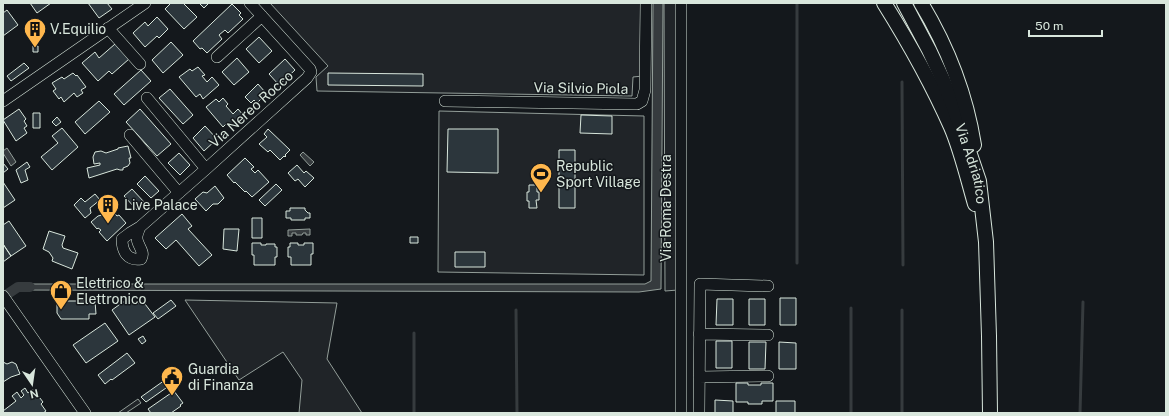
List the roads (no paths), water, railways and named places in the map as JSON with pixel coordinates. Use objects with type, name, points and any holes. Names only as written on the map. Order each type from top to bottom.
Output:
[{"type":"main road","points":[[884,3],[899,27],[952,129],[986,242]]},
{"type":"main road","name":"Via Adriatico","points":[[904,3],[926,43],[943,80],[955,110],[979,181],[986,242],[990,413]]},
{"type":"main road","points":[[921,3],[943,44],[970,119],[979,181]]},
{"type":"street","points":[[3,101],[144,3]]},
{"type":"street","name":"Via Nereo Rocco","points":[[140,227],[307,78],[310,72],[310,69],[250,3]]},
{"type":"street","name":"Via Silvio Piola","points":[[445,100],[637,104],[642,100],[645,90],[646,3]]},
{"type":"street","name":"Via Roma Destra","points":[[681,3],[681,413]]},
{"type":"street","points":[[217,57],[262,16]]},
{"type":"street","points":[[108,28],[140,64]]},
{"type":"street","points":[[147,98],[206,169]]},
{"type":"street","points":[[130,134],[179,193]]},
{"type":"street","points":[[699,413],[700,284],[768,286]]},
{"type":"street","points":[[3,296],[85,413]]},
{"type":"street","points":[[699,334],[768,335]]},
{"type":"street","points":[[699,376],[768,376]]},
{"type":"waterway","points":[[797,3],[797,263]]},
{"type":"waterway","points":[[902,82],[903,265]]},
{"type":"waterway","points":[[3,297],[18,287],[30,287]]},
{"type":"waterway","points":[[1080,413],[1083,302]]},
{"type":"waterway","points":[[851,308],[851,413]]},
{"type":"waterway","points":[[516,310],[517,413]]},
{"type":"waterway","points":[[902,310],[902,413]]},
{"type":"waterway","points":[[414,333],[414,413]]},
{"type":"place","name":"V.Equilio","points":[[35,48]]},
{"type":"place","name":"Republic Sport Village","points":[[541,194]]},
{"type":"place","name":"Live Palace","points":[[108,224]]},
{"type":"place","name":"Elettrico & Elettronico","points":[[61,310]]},
{"type":"place","name":"Guardia di Finanza","points":[[172,396]]}]
